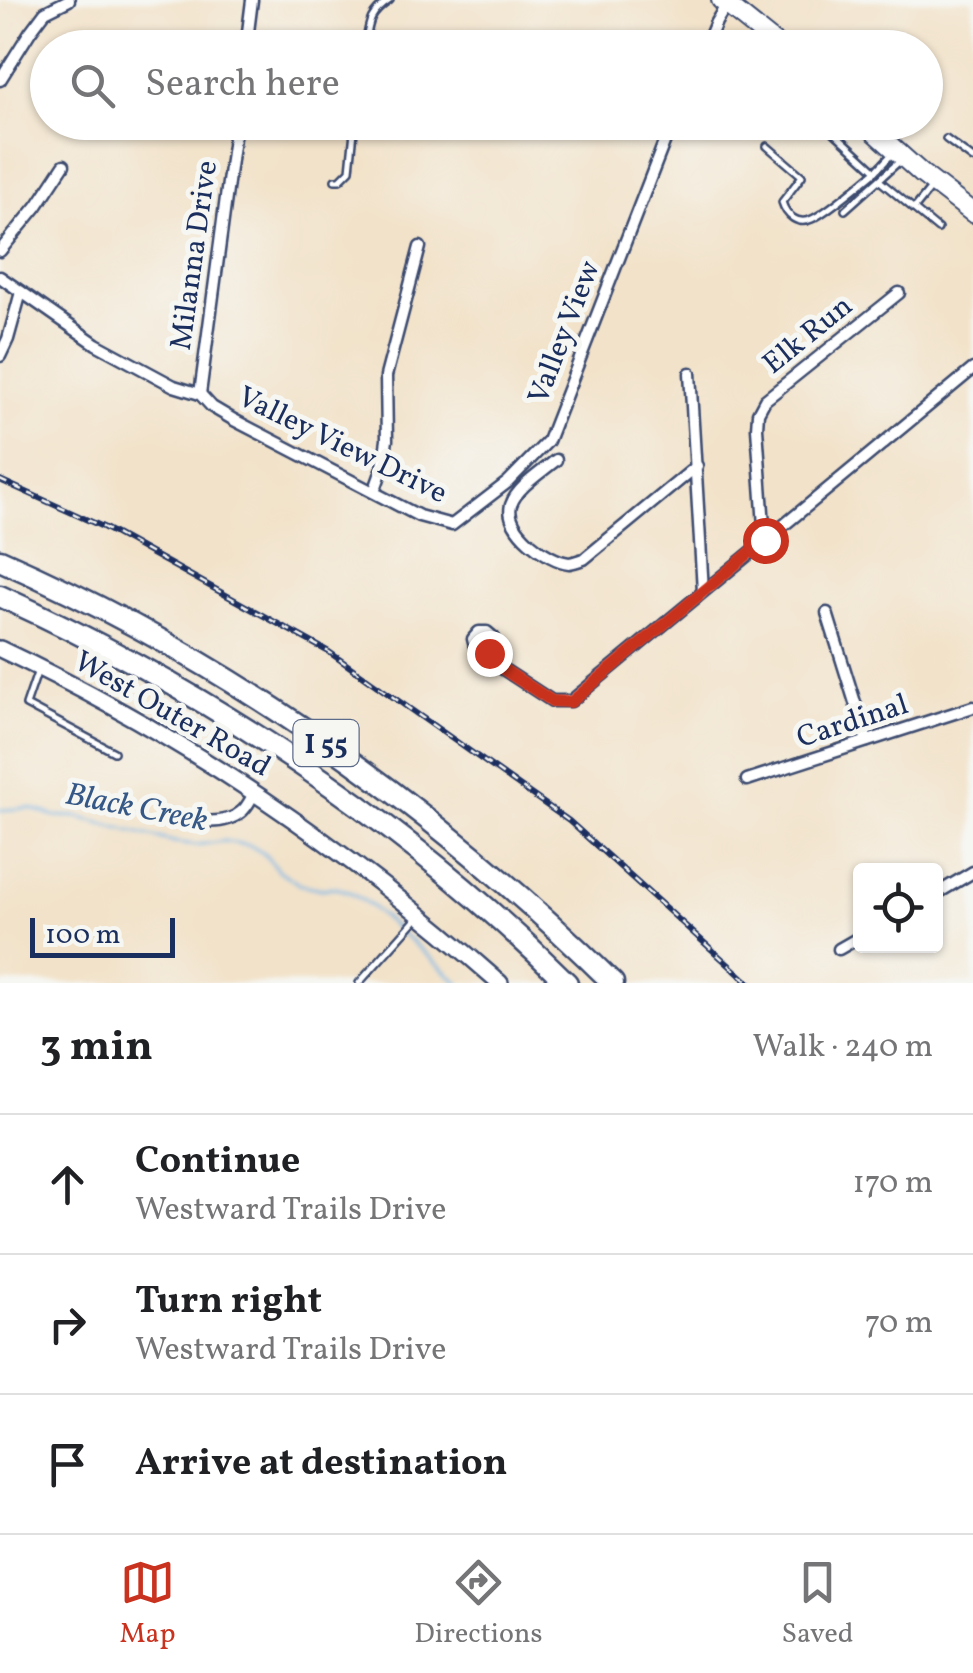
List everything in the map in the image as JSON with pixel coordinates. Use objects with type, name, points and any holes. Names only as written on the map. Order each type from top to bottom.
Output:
[{"type":"highway","name":"I 55","points":[[0,560],[168,644],[332,747],[460,844],[540,912],[613,983]]},
{"type":"highway","name":"I 55","points":[[0,596],[151,672],[314,774],[440,869],[567,983]]},
{"type":"main road","points":[[724,2],[759,30]]},
{"type":"main road","points":[[884,140],[934,185],[973,213]]},
{"type":"street","points":[[32,30],[45,12],[69,0]]},
{"type":"street","points":[[248,30],[252,0]]},
{"type":"street","points":[[713,30],[724,2]]},
{"type":"street","points":[[0,80],[30,32]]},
{"type":"street","name":"Milanna Drive","points":[[200,394],[234,140]]},
{"type":"street","name":"Valley View","points":[[452,525],[508,482],[548,441],[664,140]]},
{"type":"street","points":[[0,252],[64,165]]},
{"type":"street","points":[[374,492],[387,440],[386,376],[420,247]]},
{"type":"street","name":"Valley View Drive","points":[[0,277],[96,344],[174,386],[200,394],[212,407],[418,516],[452,525]]},
{"type":"street","points":[[0,356],[21,292]]},
{"type":"street","name":"Elk Run","points":[[765,540],[757,428],[765,400],[898,293]]},
{"type":"street","points":[[489,653],[492,662],[552,701],[571,702],[973,368]]},
{"type":"street","points":[[690,373],[703,592]]},
{"type":"street","points":[[556,460],[518,494],[510,507],[511,520],[545,554],[570,563],[584,559],[697,466]]},
{"type":"street","points":[[827,613],[866,741]]},
{"type":"street","name":"West Outer Road","points":[[0,649],[103,700],[256,792],[324,840],[415,921],[500,983]]},
{"type":"street","name":"Cardinal","points":[[747,780],[973,708]]},
{"type":"street","points":[[170,815],[225,821],[242,812],[256,792]]},
{"type":"street","points":[[943,890],[973,872]]},
{"type":"street","points":[[840,949],[853,941]]},
{"type":"lane","points":[[368,30],[374,11],[390,0]]},
{"type":"lane","points":[[946,139],[973,159]]},
{"type":"lane","points":[[335,180],[350,170],[354,140]]},
{"type":"lane","points":[[842,140],[876,171]]},
{"type":"lane","points":[[767,146],[802,176],[782,202],[787,215],[797,220],[812,219],[899,154]]},
{"type":"lane","points":[[845,210],[880,181],[899,154]]},
{"type":"lane","points":[[880,181],[938,229]]},
{"type":"lane","points":[[914,209],[934,185]]},
{"type":"lane","points":[[38,668],[26,706],[114,752]]},
{"type":"lane","points":[[360,983],[368,980],[415,921]]},
{"type":"waterway","name":"Black Creek","points":[[0,810],[30,808],[174,842],[197,845],[224,841],[251,846],[299,884],[322,889],[334,887],[367,903],[459,983]]},
{"type":"railway","points":[[0,480],[103,527],[329,652],[569,821],[749,983]]},
{"type":"route","points":[[489,653],[492,662],[552,701],[571,702],[765,540]]}]
